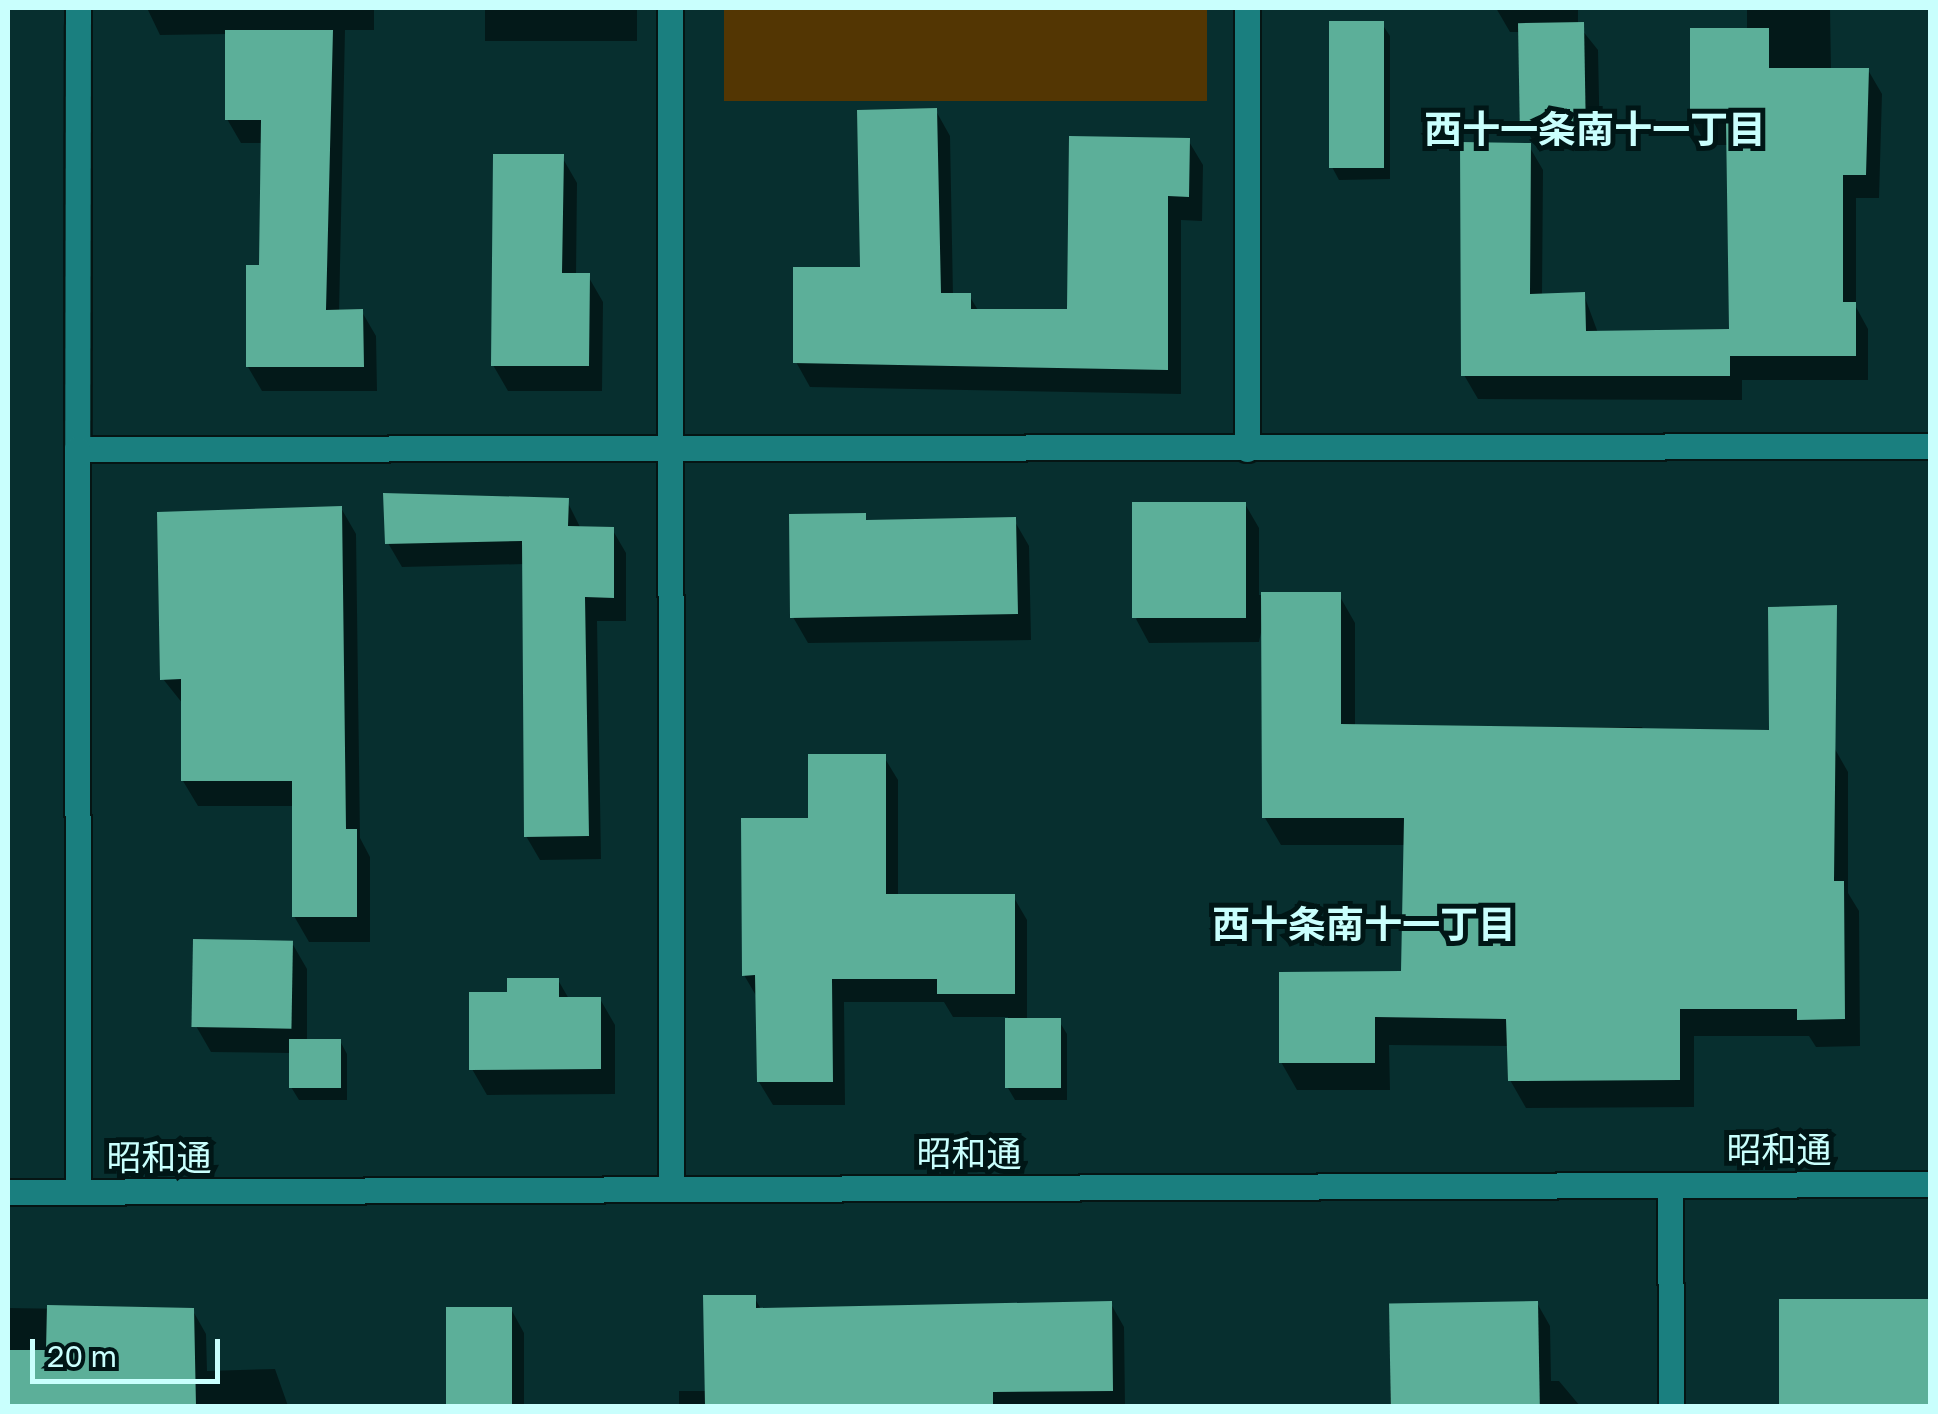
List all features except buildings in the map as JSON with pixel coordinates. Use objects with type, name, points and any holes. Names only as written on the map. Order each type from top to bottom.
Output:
[{"type":"street","points":[[78,8],[78,1192]]},
{"type":"street","points":[[670,8],[670,1189]]},
{"type":"street","points":[[1247,8],[1248,450]]},
{"type":"street","points":[[77,450],[1930,446]]},
{"type":"street","name":"昭和通","points":[[8,1192],[1930,1184]]},
{"type":"street","points":[[1670,1185],[1671,1406]]},
{"type":"shaded area","points":[[724,8],[1207,8],[1207,101],[724,101]]},
{"type":"district","name":"西十一条南十一丁目","points":[[1595,129]]},
{"type":"district","name":"西十条南十一丁目","points":[[1364,924]]}]
